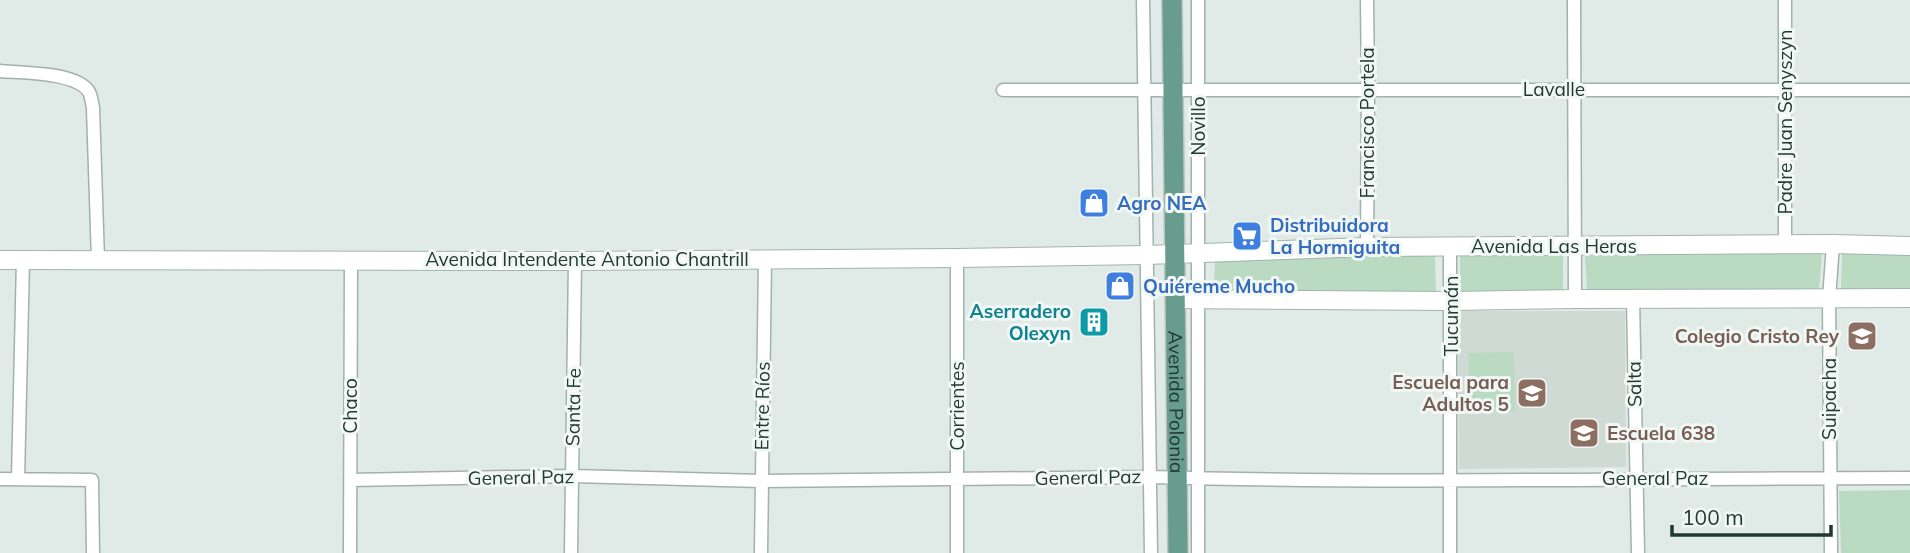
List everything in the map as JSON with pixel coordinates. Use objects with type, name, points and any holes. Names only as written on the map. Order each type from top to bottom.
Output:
[{"type":"main road","name":"Avenida Polonia","points":[[1172,0],[1178,553]]},
{"type":"main road","name":"Avenida Las Heras","points":[[1174,254],[1450,246],[1910,246]]},
{"type":"main road","name":"Avenida Intendente Antonio Chantrill","points":[[0,260],[575,261],[1174,254]]},
{"type":"main road","points":[[1175,299],[1910,299]]},
{"type":"street","points":[[1143,0],[1151,553]]},
{"type":"street","name":"Novillo","points":[[1198,0],[1199,300]]},
{"type":"street","name":"Francisco Portela","points":[[1367,0],[1367,247]]},
{"type":"street","points":[[1574,0],[1575,299]]},
{"type":"street","name":"Padre Juan Senyszyn","points":[[1785,244],[1786,0]]},
{"type":"street","points":[[0,71],[67,78],[78,81],[89,92],[93,108],[98,260]]},
{"type":"street","name":"Lavalle","points":[[1003,89],[1910,90]]},
{"type":"street","name":"Suipacha","points":[[1831,553],[1829,299],[1833,244]]},
{"type":"street","name":"Tucumán","points":[[1450,246],[1450,553]]},
{"type":"street","name":"Corrientes","points":[[957,258],[957,553]]},
{"type":"street","name":"Chaco","points":[[350,553],[351,259]]},
{"type":"street","name":"Entre Ríos","points":[[761,553],[765,259]]},
{"type":"street","points":[[18,479],[23,260]]},
{"type":"street","name":"Santa Fe","points":[[571,553],[575,261]]},
{"type":"street","name":"Salta","points":[[1633,299],[1638,553]]},
{"type":"street","name":"Avenida Polonia","points":[[1198,553],[1199,300]]},
{"type":"street","name":"General Paz","points":[[350,480],[572,476],[761,481],[1151,477],[1450,480],[1910,478]]},
{"type":"street","points":[[0,479],[92,480],[93,553]]},
{"type":"shaded area","points":[[1458,311],[1625,311],[1626,467],[1459,469]]},
{"type":"green space","points":[[1822,251],[1819,291],[1587,289],[1585,256]]},
{"type":"green space","points":[[1563,253],[1563,290],[1460,292],[1460,256]]},
{"type":"green space","points":[[1435,254],[1436,295],[1214,294],[1215,257]]},
{"type":"green space","points":[[1842,254],[1910,255],[1910,290],[1841,291]]},
{"type":"green space","points":[[1514,352],[1515,412],[1469,412],[1468,353]]},
{"type":"green space","points":[[1910,490],[1910,553],[1841,553],[1839,491]]},
{"type":"place","name":"Agro NEA","points":[[1094,203]]},
{"type":"place","name":"Distribuidora La Hormiguita","points":[[1247,236]]},
{"type":"place","name":"Quiéreme Mucho","points":[[1120,286]]},
{"type":"place","name":"Aserradero Olexyn","points":[[1094,322]]},
{"type":"place","name":"Colegio Cristo Rey","points":[[1862,336]]},
{"type":"place","name":"Escuela para Adultos 5","points":[[1532,393]]},
{"type":"place","name":"Escuela 638","points":[[1584,433]]}]
